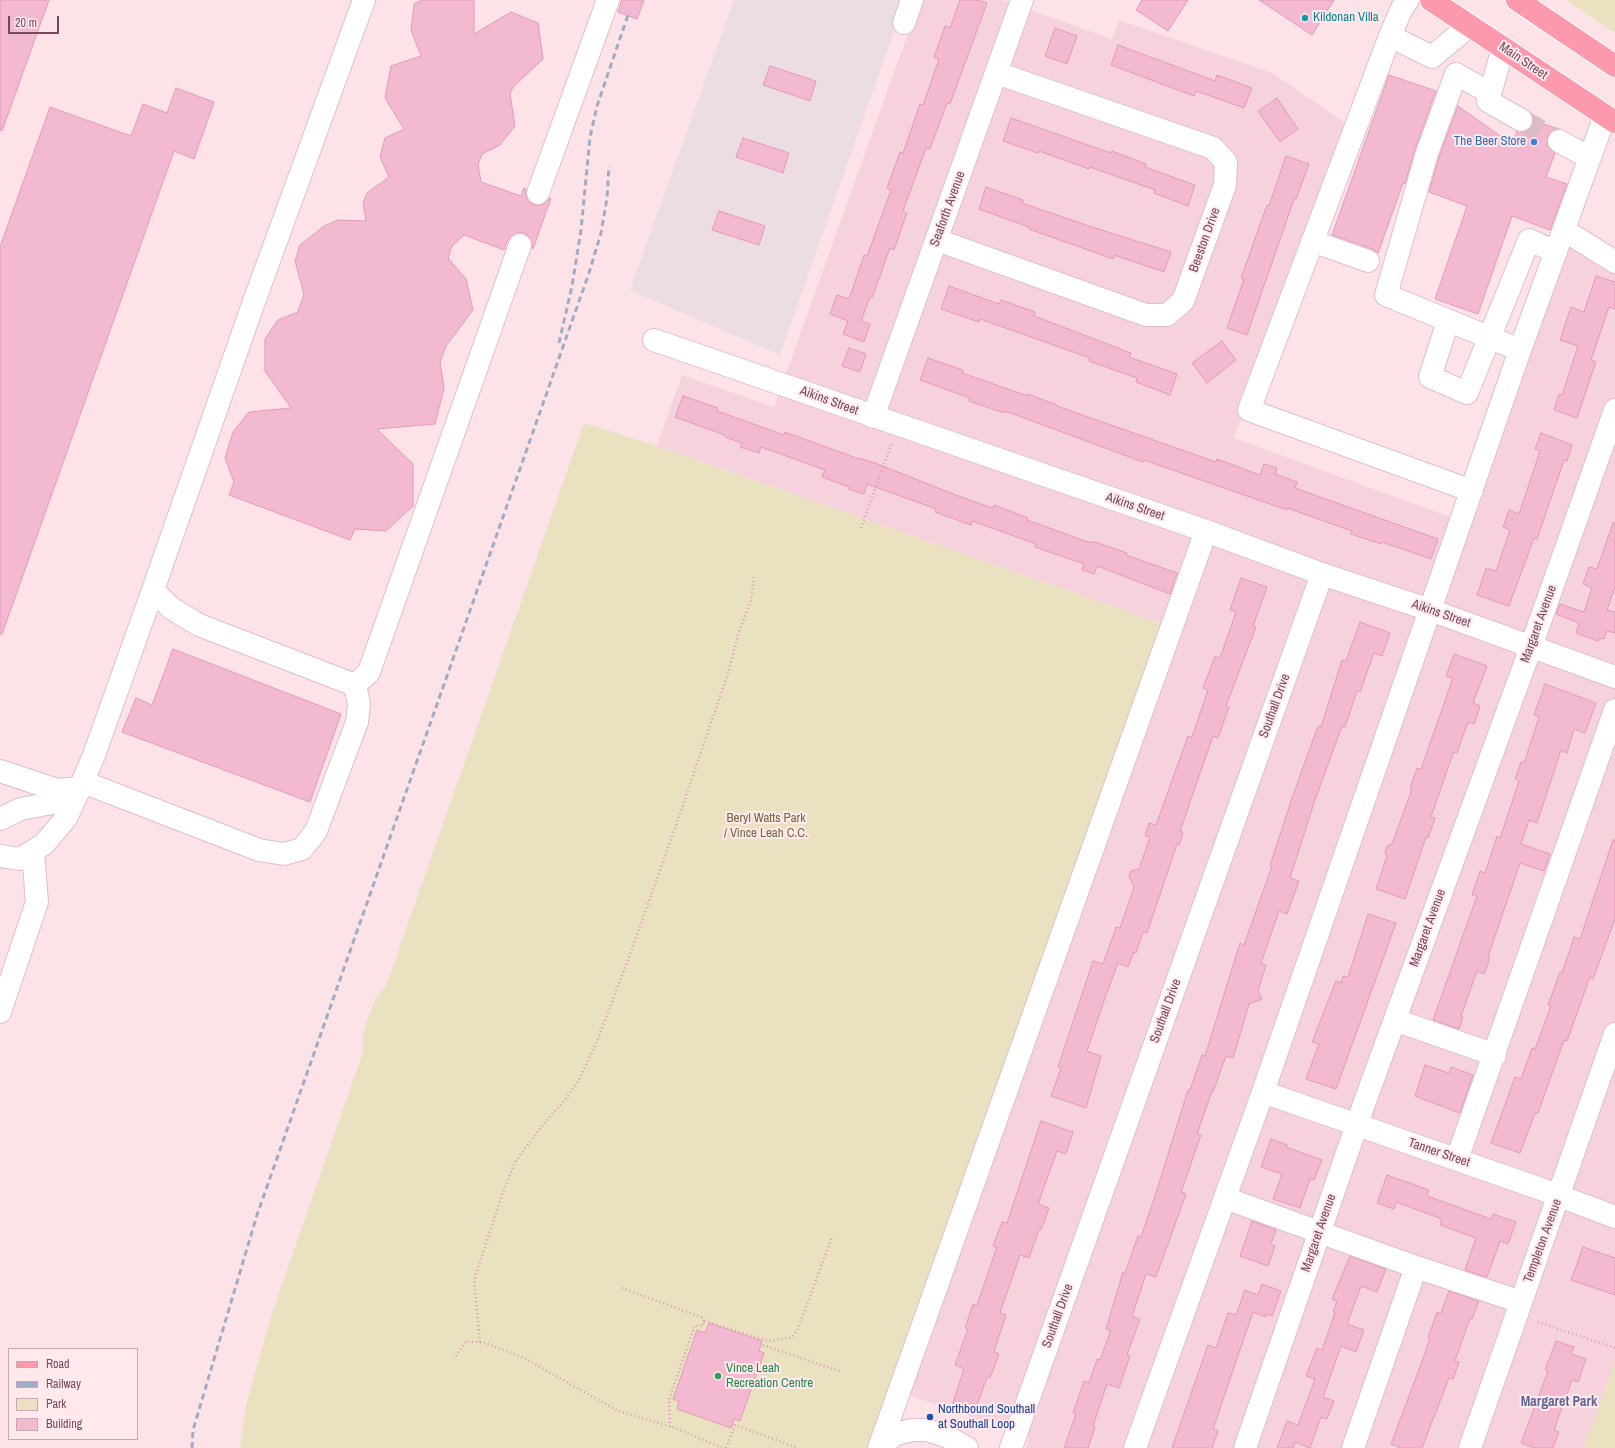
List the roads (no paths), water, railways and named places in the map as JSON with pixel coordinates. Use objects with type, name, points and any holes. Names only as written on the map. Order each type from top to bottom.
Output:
[{"type":"main road","name":"Main Street","points":[[1431,0],[1610,119]]},
{"type":"main road","points":[[1517,0],[1615,66]]},
{"type":"street","points":[[0,856],[20,859],[44,844],[66,818],[82,785],[94,755],[239,344],[364,0]]},
{"type":"street","points":[[538,193],[608,0]]},
{"type":"street","points":[[904,23],[912,0]]},
{"type":"street","name":"Seaforth Avenue","points":[[873,417],[1022,0]]},
{"type":"street","points":[[1408,0],[1401,10],[1390,36],[1249,410],[1472,491]]},
{"type":"street","points":[[1390,36],[1432,57],[1469,26]]},
{"type":"street","points":[[1503,48],[1488,101],[1521,120]]},
{"type":"street","name":"Beeston Drive","points":[[937,240],[1146,315],[1167,315],[1183,301],[1225,185],[1226,162],[1213,148],[997,73]]},
{"type":"street","points":[[1490,92],[1456,74],[1427,153],[1386,295],[1520,350]]},
{"type":"street","points":[[1135,1448],[1263,1092],[1520,350],[1590,158],[1610,119]]},
{"type":"street","points":[[1559,140],[1590,158]]},
{"type":"street","points":[[1564,230],[1615,262]]},
{"type":"street","points":[[1448,321],[1430,377],[1467,393],[1529,240],[1556,252]]},
{"type":"street","points":[[1312,241],[1368,261]]},
{"type":"street","points":[[355,685],[369,672],[520,245]]},
{"type":"street","name":"Aikins Street","points":[[654,340],[898,426],[1206,531],[1322,574],[1430,610],[1615,677]]},
{"type":"street","name":"Margaret Avenue","points":[[1245,1448],[1357,1125],[1531,647],[1615,410]]},
{"type":"street","points":[[880,1447],[1206,531]]},
{"type":"street","name":"Southall Drive","points":[[1011,1448],[1322,574]]},
{"type":"street","points":[[152,590],[171,608],[199,625],[355,685]]},
{"type":"street","points":[[0,771],[57,790],[82,785],[259,850],[284,854],[302,849],[316,832],[357,722],[359,704],[355,685]]},
{"type":"street","points":[[1456,1159],[1615,710]]},
{"type":"street","points":[[0,819],[21,809],[58,802],[82,785]]},
{"type":"street","points":[[0,1012],[37,902],[33,852]]},
{"type":"street","points":[[1395,1020],[1494,1055]]},
{"type":"street","name":"Templeton Avenue","points":[[1470,1448],[1615,1034]]},
{"type":"street","name":"Tanner Street","points":[[1263,1092],[1456,1159],[1615,1217]]},
{"type":"street","points":[[1225,1198],[1416,1267],[1521,1302]]},
{"type":"street","points":[[1352,1448],[1416,1267]]},
{"type":"street","points":[[880,1447],[896,1434],[912,1430],[927,1430],[946,1436],[967,1448]]},
{"type":"tunnel","points":[[1521,120],[1559,141]]},
{"type":"railway","points":[[559,343],[572,286],[581,230],[590,137],[597,106],[628,15]]},
{"type":"railway","points":[[192,1448],[193,1430],[257,1215],[589,273],[601,233],[607,198],[609,166]]},
{"type":"place","name":"Kildonan Villa","points":[[1305,18]]},
{"type":"place","name":"The Beer Store","points":[[1534,142]]},
{"type":"place","name":"Vince Leah Recreation Centre","points":[[718,1376]]},
{"type":"place","name":"Northbound Southall at Southall Loop","points":[[930,1417]]},
{"type":"district","name":"Margaret Park","points":[[1559,1402]]},
{"type":"park label","name":"Beryl Watts Park / Vince Leah C.C.","points":[[766,826]]}]
